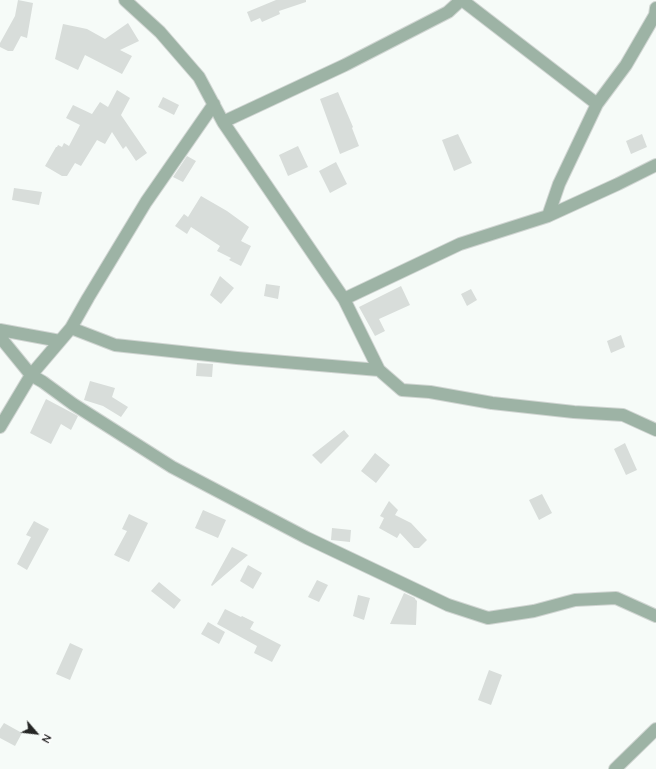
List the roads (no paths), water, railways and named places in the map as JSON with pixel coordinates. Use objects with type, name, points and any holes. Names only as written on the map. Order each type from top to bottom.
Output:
[{"type":"street","points":[[125,0],[160,32],[199,77],[223,122],[344,300],[380,370],[402,390],[430,392],[492,403],[574,412],[623,415],[656,430]]},
{"type":"street","points":[[223,122],[345,65],[441,16],[462,0],[597,104]]},
{"type":"street","points":[[548,216],[560,184],[597,104],[626,65],[655,15],[656,8]]},
{"type":"street","points":[[0,427],[31,375],[71,328],[146,202],[214,104]]},
{"type":"street","points":[[344,300],[460,244],[548,216],[656,165]]},
{"type":"street","points":[[71,328],[115,345],[237,358],[380,370]]},
{"type":"street","points":[[0,330],[60,341]]},
{"type":"street","points":[[0,337],[31,375],[43,382],[72,404],[172,467],[307,538],[448,605],[488,618],[534,611],[575,600],[616,598],[656,616]]},
{"type":"street","points":[[615,769],[656,729]]}]
